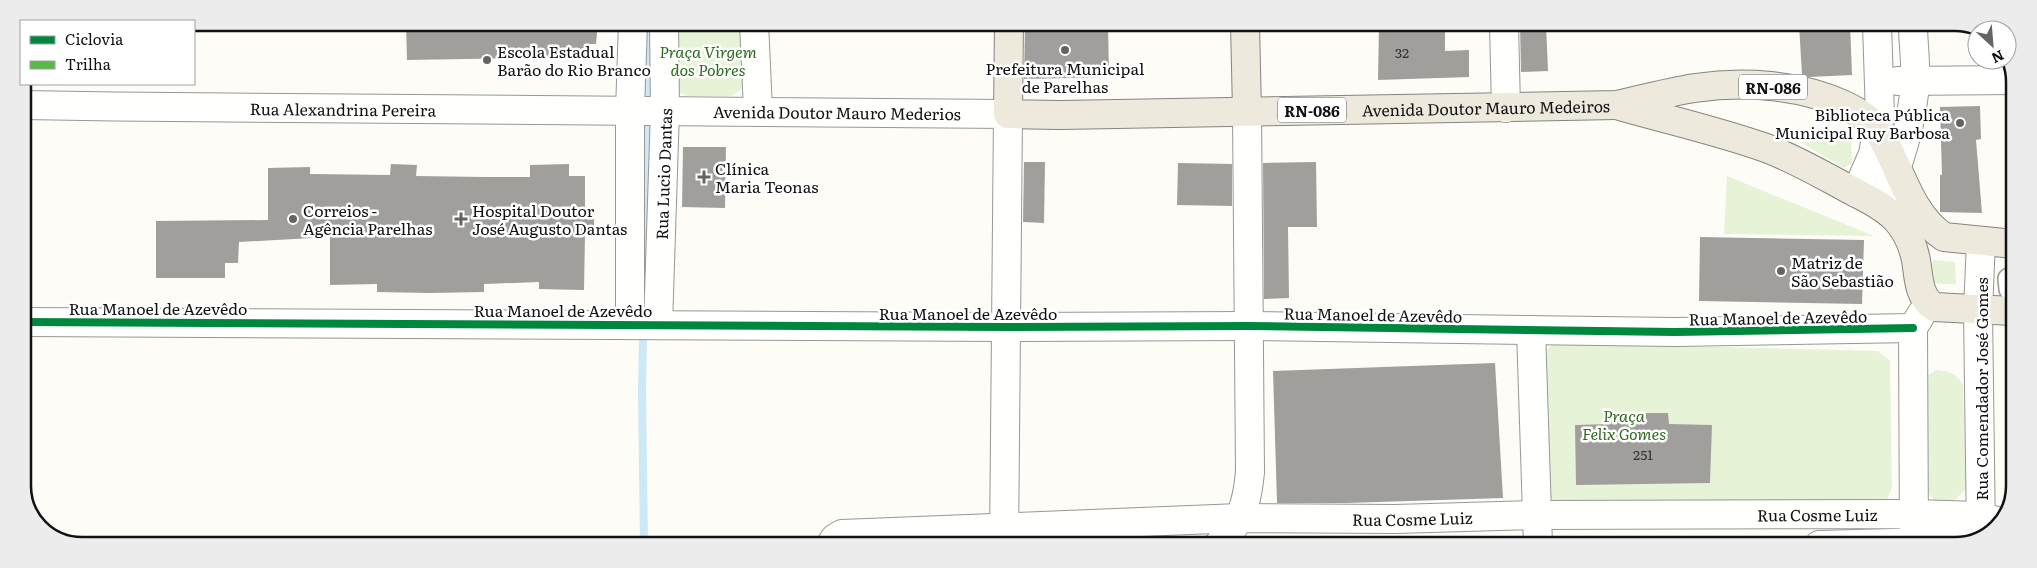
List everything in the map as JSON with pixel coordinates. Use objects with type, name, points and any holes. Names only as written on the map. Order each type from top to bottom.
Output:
[{"type":"main road","points":[[1008,31],[1008,114]]},
{"type":"main road","points":[[1245,31],[1247,111]]},
{"type":"main road","name":"Avenida Doutor Mauro Medeiros","points":[[1008,114],[1060,115],[1617,105],[1696,88],[1733,86],[1784,88],[1814,93],[1834,100],[1862,115],[1878,131],[1897,167]]},
{"type":"main road","name":"RN-086","points":[[1617,105],[1767,148],[1793,159],[1880,206],[1901,226],[1907,235],[1916,258],[1919,284],[1928,302]]},
{"type":"main road","name":"RN-086","points":[[1897,167],[1908,192],[1924,218],[1935,231],[1944,237]]},
{"type":"main road","points":[[1916,258],[1944,237],[2006,244]]},
{"type":"main road","points":[[1928,302],[1934,307],[2006,311]]},
{"type":"street","name":"Rua Lucio Dantas","points":[[630,324],[630,110],[633,31]]},
{"type":"street","name":"Rua Lucio Dantas","points":[[658,324],[665,110],[664,31]]},
{"type":"street","points":[[754,31],[758,110]]},
{"type":"street","points":[[1504,31],[1506,108]]},
{"type":"street","points":[[1856,193],[1873,154],[1878,131],[1880,82],[1877,31]]},
{"type":"street","points":[[1880,206],[1897,167],[1908,128],[1915,80],[1913,31]]},
{"type":"street","points":[[1880,82],[2006,80]]},
{"type":"street","name":"Rua Alexandrina Pereira","points":[[31,105],[665,110]]},
{"type":"street","name":"Avenida Doutor Mauro Mederios","points":[[665,110],[1008,114]]},
{"type":"street","points":[[1225,537],[1240,518],[1247,499],[1250,472],[1247,111]]},
{"type":"street","points":[[1004,536],[1008,114]]},
{"type":"street","name":"Rua Comendador José Gomes","points":[[1981,242],[1978,310],[1987,525]]},
{"type":"street","points":[[1914,537],[1913,328],[1928,302]]},
{"type":"street","name":"Rua Manoel de Azevêdo","points":[[31,322],[1007,327],[1248,326],[1675,332],[1913,328]]},
{"type":"street","points":[[1531,330],[1537,537]]},
{"type":"street","name":"Rua Cosme Luiz","points":[[837,537],[842,534],[1004,536],[1240,518],[1395,519],[1536,515],[1913,514],[1987,525]]},
{"type":"green space","name":"Praça Virgem dos Pobres","points":[[672,31],[745,31],[745,81],[741,90],[731,96],[688,96],[680,93],[674,87]]},
{"type":"green space","points":[[1802,130],[1851,134],[1852,163],[1844,168],[1797,140]]},
{"type":"green space","points":[[1727,176],[1874,236],[1724,234]]},
{"type":"green space","points":[[1933,260],[1955,262],[1956,284],[1934,282],[1931,275]]},
{"type":"green space","name":"Praça Felix Gomes","points":[[1553,343],[1878,351],[1890,361],[1892,488],[1885,504],[1546,504],[1542,356]]},
{"type":"green space","points":[[1936,370],[1952,373],[1963,385],[1966,489],[1952,503],[1935,501],[1929,494],[1921,388],[1927,376]]},
{"type":"building","points":[[406,31],[597,31],[596,44],[584,44],[584,57],[407,60]]},
{"type":"building","name":"Prefeitura Municipal de Parelhas","points":[[1025,31],[1108,31],[1109,77],[1024,79]]},
{"type":"building","points":[[1379,31],[1445,31],[1445,51],[1469,50],[1469,77],[1378,80]]},
{"type":"building","points":[[1520,31],[1546,31],[1548,71],[1521,72]]},
{"type":"building","points":[[1799,31],[1850,31],[1852,75],[1809,77],[1802,75]]},
{"type":"building","points":[[1980,106],[1981,139],[1976,140],[1982,213],[1940,212],[1940,175],[1942,175],[1940,107]]},
{"type":"building","name":"Clínica Maria Teonas","points":[[683,147],[726,147],[725,208],[682,207]]},
{"type":"building","points":[[1024,162],[1045,162],[1044,223],[1023,222]]},
{"type":"building","points":[[1316,162],[1317,227],[1288,227],[1289,298],[1264,299],[1263,163]]},
{"type":"building","points":[[1178,163],[1232,164],[1232,206],[1177,205]]},
{"type":"building","name":"Hospital Doutor José Augusto Dantas","points":[[391,164],[417,165],[416,176],[530,177],[530,165],[569,164],[569,176],[585,176],[585,210],[594,210],[594,235],[585,235],[584,290],[539,289],[539,282],[484,284],[484,292],[429,293],[377,292],[377,284],[330,285],[330,237],[239,242],[238,263],[225,263],[225,278],[156,278],[156,221],[268,220],[268,168],[310,167],[310,174],[390,175]]},
{"type":"building","name":"Matriz de São Sebastião","points":[[1700,237],[1864,240],[1862,304],[1699,301]]},
{"type":"building","points":[[1495,363],[1503,498],[1347,503],[1277,503],[1273,371]]},
{"type":"building","points":[[1612,413],[1668,413],[1669,424],[1712,425],[1710,483],[1576,485],[1575,425],[1610,424]]},
{"type":"waterway","points":[[644,537],[642,392],[649,31]]},
{"type":"cycle path","points":[[31,322],[1007,327],[1248,326],[1675,332],[1913,328]]},
{"type":"place","name":"Prefeitura Municipal de Parelhas","points":[[1065,50]]},
{"type":"place","name":"Escola Estadual Barão do Rio Branco","points":[[487,60]]},
{"type":"place","name":"Biblioteca Pública Municipal Ruy Barbosa","points":[[1960,123]]},
{"type":"place","name":"Clínica Maria Teonas","points":[[704,177]]},
{"type":"place","name":"Correios - Agência Parelhas","points":[[293,219]]},
{"type":"place","name":"Hospital Doutor José Augusto Dantas","points":[[461,219]]},
{"type":"place","name":"Matriz de São Sebastião","points":[[1781,271]]}]
